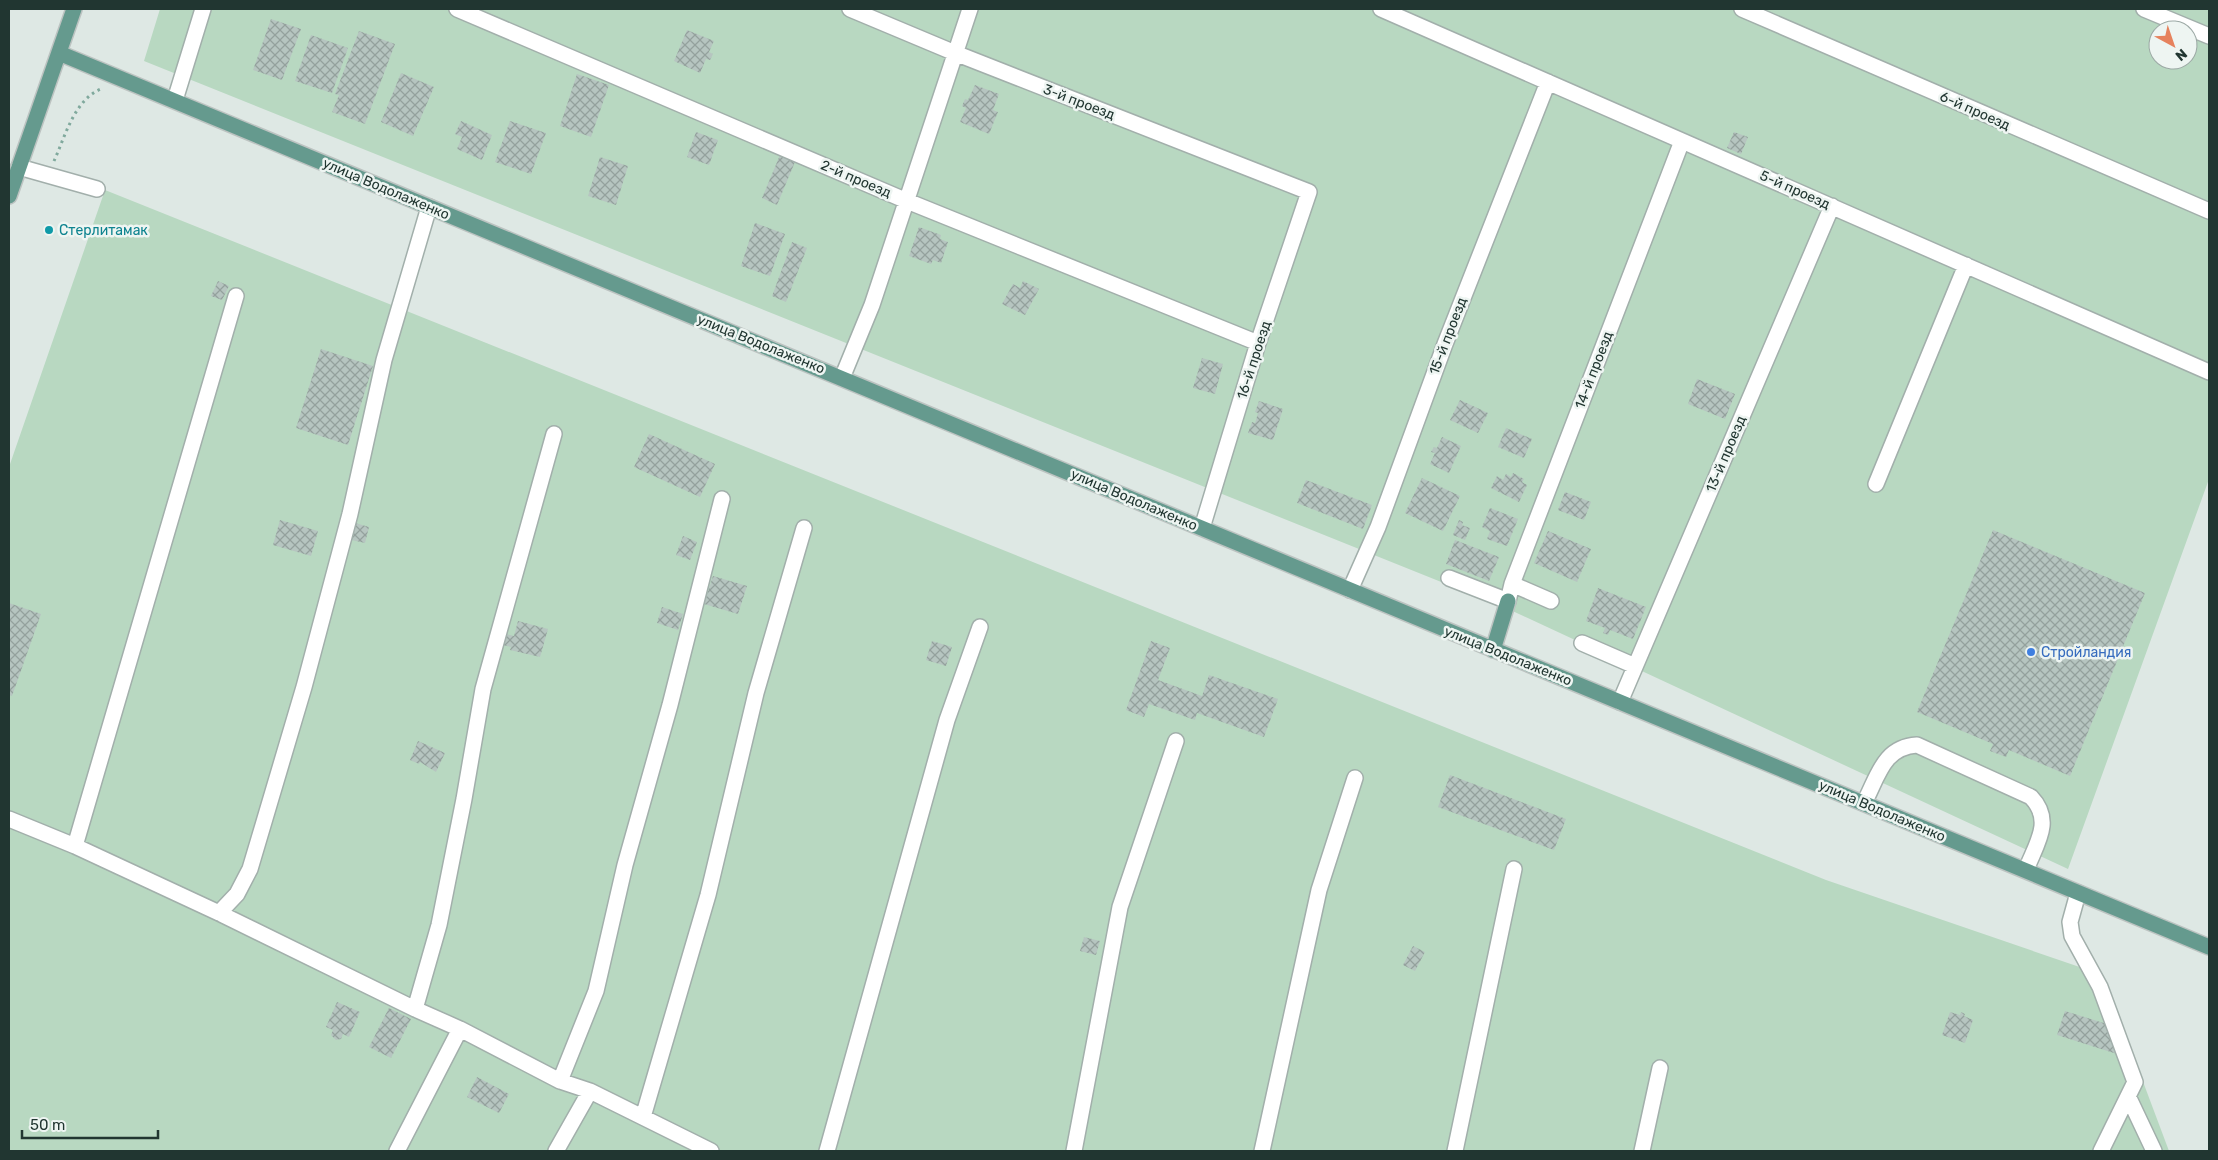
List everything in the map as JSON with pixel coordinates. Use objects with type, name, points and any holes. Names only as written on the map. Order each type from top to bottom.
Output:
[{"type":"main road","points":[[9,196],[74,9]]},
{"type":"main road","name":"улица Водолаженко","points":[[59,53],[2209,947]]},
{"type":"main road","points":[[1493,650],[1508,601]]},
{"type":"street","points":[[175,100],[203,9]]},
{"type":"street","name":"2-й проезд","points":[[457,9],[907,201],[1258,343]]},
{"type":"street","name":"3-й проезд","points":[[850,9],[955,54],[1309,192]]},
{"type":"street","points":[[842,378],[872,305],[970,9]]},
{"type":"street","name":"5-й проезд","points":[[1381,9],[2209,372]]},
{"type":"street","name":"6-й проезд","points":[[1742,9],[2209,211]]},
{"type":"street","points":[[2144,9],[2209,36]]},
{"type":"street","name":"15-й проезд","points":[[1350,590],[1378,527],[1444,344],[1548,82]]},
{"type":"street","name":"14-й проезд","points":[[1508,601],[1512,584],[1682,141]]},
{"type":"street","points":[[19,167],[97,189]]},
{"type":"street","name":"16-й проезд","points":[[1202,528],[1258,343],[1309,192]]},
{"type":"street","name":"13-й проезд","points":[[1620,702],[1832,206]]},
{"type":"street","points":[[219,913],[237,894],[250,869],[287,745],[350,514],[384,360],[429,207]]},
{"type":"street","points":[[1876,484],[1966,265]]},
{"type":"street","points":[[75,846],[236,296]]},
{"type":"street","points":[[415,1009],[439,925],[483,689],[554,434]]},
{"type":"street","points":[[560,1081],[596,991],[625,865],[670,705],[722,499]]},
{"type":"street","points":[[643,1117],[708,895],[756,693],[804,528]]},
{"type":"street","points":[[1449,578],[1508,601]]},
{"type":"street","points":[[1512,584],[1551,601]]},
{"type":"street","points":[[827,1151],[947,720],[980,626]]},
{"type":"street","points":[[1582,643],[1635,666]]},
{"type":"street","points":[[1074,1151],[1120,907],[1176,741]]},
{"type":"street","points":[[1864,803],[1887,758],[1906,746],[1917,745],[2031,797],[2039,805],[2043,814],[2043,825],[2026,870]]},
{"type":"street","points":[[1262,1151],[1319,890],[1355,778]]},
{"type":"street","points":[[9,819],[75,846],[219,913],[460,1029],[560,1081],[590,1091],[711,1151]]},
{"type":"street","points":[[1455,1151],[1514,869]]},
{"type":"street","points":[[2078,893],[2070,922],[2072,936],[2100,987],[2135,1082],[2101,1151]]},
{"type":"street","points":[[397,1151],[460,1029]]},
{"type":"street","points":[[1642,1151],[1660,1068]]},
{"type":"street","points":[[556,1151],[590,1091]]},
{"type":"street","points":[[2128,1096],[2154,1151]]},
{"type":"green space","points":[[160,9],[2209,9],[2209,479],[2068,869],[1506,608],[144,61]]},
{"type":"green space","points":[[105,190],[1826,880],[2103,975],[2169,1151],[9,1151],[9,467]]},
{"type":"building","points":[[271,19],[301,29],[282,80],[253,70]]},
{"type":"building","points":[[687,30],[714,41],[709,52],[713,54],[710,60],[706,59],[700,73],[674,61]]},
{"type":"building","points":[[359,31],[395,44],[365,124],[332,112],[339,95],[335,94]]},
{"type":"building","points":[[311,35],[348,48],[332,93],[295,81]]},
{"type":"building","points":[[401,73],[434,87],[413,136],[381,122]]},
{"type":"building","points":[[577,74],[609,85],[591,137],[560,126]]},
{"type":"building","points":[[975,85],[999,94],[993,110],[998,112],[989,134],[960,122],[966,108],[962,106],[965,99],[968,100]]},
{"type":"building","points":[[461,121],[492,135],[482,160],[457,149],[462,137],[455,134]]},
{"type":"building","points":[[510,121],[546,133],[531,174],[495,162]]},
{"type":"building","points":[[696,132],[718,140],[709,165],[687,157]]},
{"type":"building","points":[[1734,132],[1748,137],[1741,154],[1727,148]]},
{"type":"building","points":[[780,155],[795,162],[777,205],[762,198]]},
{"type":"building","points":[[600,157],[628,166],[616,205],[588,196]]},
{"type":"building","points":[[755,223],[785,234],[770,276],[741,266]]},
{"type":"building","points":[[919,227],[941,235],[940,239],[948,242],[941,263],[933,260],[931,264],[909,256]]},
{"type":"building","points":[[792,242],[807,248],[786,302],[772,296]]},
{"type":"building","points":[[218,281],[229,286],[222,300],[211,296]]},
{"type":"building","points":[[1023,281],[1039,289],[1025,315],[1002,304],[1013,284],[1020,288]]},
{"type":"building","points":[[321,349],[373,366],[348,445],[296,428]]},
{"type":"building","points":[[1202,358],[1223,364],[1215,394],[1193,388]]},
{"type":"building","points":[[1697,379],[1735,394],[1725,419],[1688,404]]},
{"type":"building","points":[[1460,400],[1488,413],[1478,433],[1450,420]]},
{"type":"building","points":[[1259,401],[1283,409],[1273,440],[1248,433],[1252,422],[1255,423],[1258,413],[1255,412]]},
{"type":"building","points":[[1506,428],[1532,439],[1524,458],[1498,447]]},
{"type":"building","points":[[649,434],[715,464],[700,497],[634,467]]},
{"type":"building","points":[[1442,437],[1461,446],[1449,473],[1430,464],[1435,453],[1431,452],[1434,447],[1437,448]]},
{"type":"building","points":[[1513,473],[1524,479],[1522,482],[1527,485],[1519,502],[1491,488],[1497,476],[1503,480],[1506,474],[1511,477]]},
{"type":"building","points":[[1422,478],[1460,496],[1443,531],[1405,513]]},
{"type":"building","points":[[1306,480],[1372,505],[1363,529],[1297,503]]},
{"type":"building","points":[[1565,492],[1591,502],[1584,520],[1558,510]]},
{"type":"building","points":[[1490,508],[1518,519],[1507,546],[1487,539],[1490,531],[1482,527]]},
{"type":"building","points":[[280,520],[318,531],[311,556],[273,545]]},
{"type":"building","points":[[1459,520],[1463,522],[1462,525],[1470,528],[1465,540],[1453,535]]},
{"type":"building","points":[[352,522],[369,527],[365,543],[347,539]]},
{"type":"building","name":"Стройландия","points":[[1993,530],[2145,593],[2070,776],[2009,750],[2006,757],[1990,751],[1993,744],[1917,712]]},
{"type":"building","points":[[1548,531],[1591,549],[1577,582],[1534,563]]},
{"type":"building","points":[[683,536],[697,542],[690,560],[676,555]]},
{"type":"building","points":[[1455,540],[1499,557],[1489,581],[1446,564]]},
{"type":"building","points":[[713,576],[747,586],[738,614],[704,604]]},
{"type":"building","points":[[1598,588],[1646,607],[1633,639],[1610,630],[1608,635],[1603,633],[1605,628],[1586,621]]},
{"type":"building","points":[[9,603],[41,614],[12,696],[9,695]]},
{"type":"building","points":[[662,607],[683,614],[678,630],[657,623]]},
{"type":"building","points":[[518,621],[548,629],[540,657],[510,650],[511,647],[503,645],[506,634],[514,636]]},
{"type":"building","points":[[932,641],[952,647],[946,666],[926,660]]},
{"type":"building","points":[[1151,641],[1170,648],[1158,680],[1202,696],[1209,675],[1278,699],[1264,737],[1197,713],[1195,720],[1149,704],[1144,717],[1126,710]]},
{"type":"building","points":[[418,741],[445,753],[436,772],[420,762],[419,764],[410,760]]},
{"type":"building","points":[[1450,775],[1566,819],[1554,850],[1438,807]]},
{"type":"building","points":[[1084,937],[1100,941],[1096,955],[1080,951]]},
{"type":"building","points":[[1413,946],[1425,952],[1415,971],[1403,965]]},
{"type":"building","points":[[337,1002],[360,1012],[349,1037],[343,1034],[341,1039],[336,1040],[331,1035],[333,1030],[326,1027]]},
{"type":"building","points":[[389,1008],[411,1019],[391,1058],[369,1047]]},
{"type":"building","points":[[2065,1011],[2110,1025],[2117,1054],[2057,1035]]},
{"type":"building","points":[[1950,1012],[1960,1015],[1961,1012],[1965,1014],[1964,1016],[1973,1020],[1965,1043],[1942,1035]]},
{"type":"building","points":[[477,1077],[509,1094],[499,1113],[467,1097]]},
{"type":"place","name":"Стерлитамак","points":[[49,230]]},
{"type":"place","name":"Стройландия","points":[[2031,652]]}]
